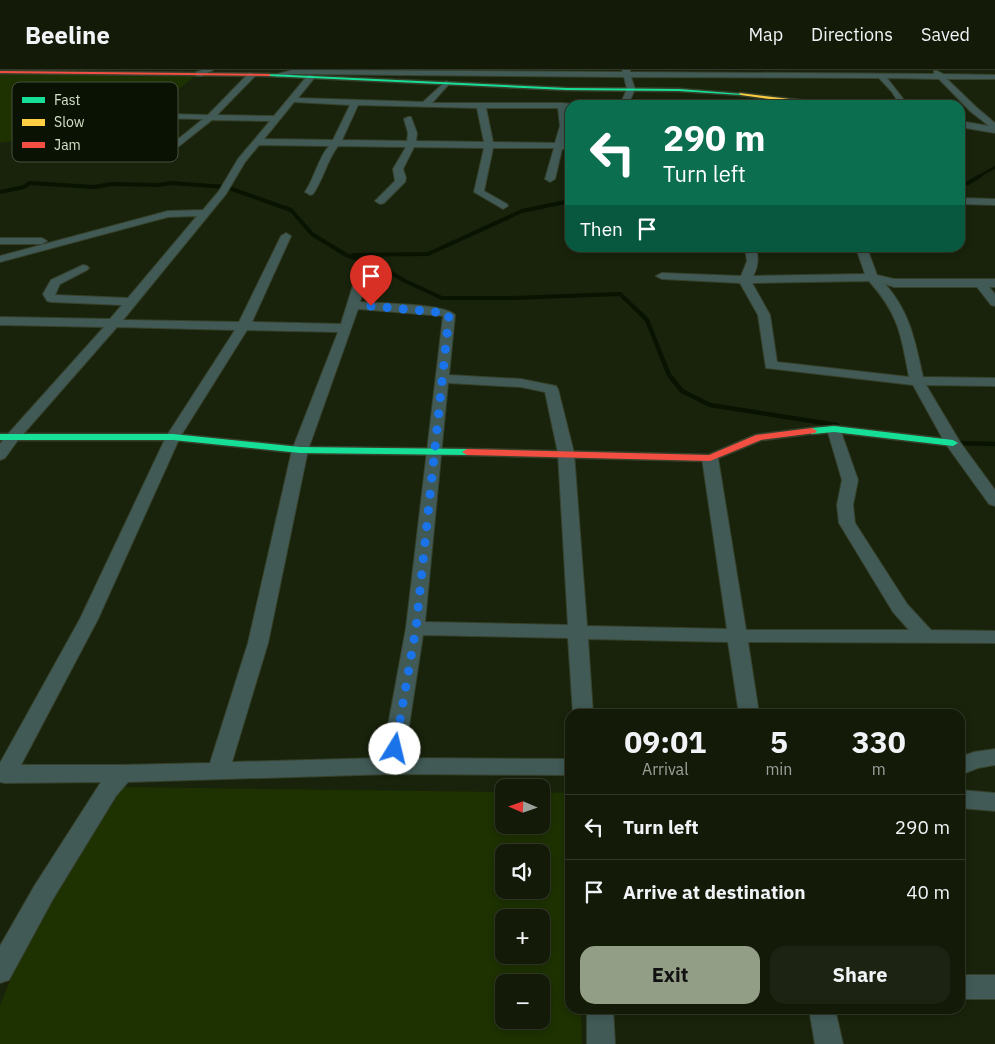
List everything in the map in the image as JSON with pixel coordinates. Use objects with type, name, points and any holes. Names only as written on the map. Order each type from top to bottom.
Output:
[{"type":"street","points":[[933,70],[964,100]]},
{"type":"street","points":[[0,72],[204,72],[310,77],[366,74],[446,82],[493,76],[567,89],[678,90],[758,89],[881,76],[995,77]]},
{"type":"street","points":[[277,75],[294,72],[493,76],[626,72],[758,89],[803,100]]},
{"type":"street","points":[[626,72],[631,89],[626,100]]},
{"type":"street","points":[[178,143],[209,117],[252,75]]},
{"type":"street","points":[[881,76],[895,90],[901,100]]},
{"type":"street","points":[[0,455],[6,437],[132,302],[226,187],[240,162],[310,77]]},
{"type":"street","points":[[426,104],[446,82]]},
{"type":"street","points":[[712,100],[758,89]]},
{"type":"street","points":[[678,90],[687,100]]},
{"type":"street","points":[[292,100],[481,106],[565,106]]},
{"type":"street","points":[[310,192],[318,180],[328,153],[336,143],[356,101]]},
{"type":"street","points":[[965,101],[995,128]]},
{"type":"street","points":[[481,106],[489,145],[479,192],[503,206]]},
{"type":"street","points":[[550,179],[565,146],[565,116]]},
{"type":"street","points":[[178,117],[274,119]]},
{"type":"street","points":[[380,201],[400,182],[401,178],[398,169],[412,143],[414,128],[408,119]]},
{"type":"street","points":[[965,125],[995,128]]},
{"type":"street","points":[[257,142],[565,146]]},
{"type":"street","points":[[965,201],[995,202]]},
{"type":"street","points":[[0,259],[168,214],[205,213]]},
{"type":"street","points":[[286,236],[244,325],[173,437],[89,619],[3,774],[122,774],[392,766],[565,767]]},
{"type":"street","points":[[0,241],[66,240]]},
{"type":"street","points":[[744,280],[752,271],[754,256],[752,252]]},
{"type":"street","points":[[863,252],[872,277],[889,296],[905,325],[917,381],[953,443],[995,501]]},
{"type":"street","points":[[83,268],[55,282],[48,294],[51,298],[132,302]]},
{"type":"street","points":[[218,770],[258,643],[300,450],[346,328],[363,272]]},
{"type":"street","points":[[662,276],[744,280],[872,277],[894,283],[995,284]]},
{"type":"street","points":[[744,280],[764,315],[771,365],[863,378],[995,382]]},
{"type":"street","points":[[980,283],[995,302]]},
{"type":"street","points":[[353,305],[416,309],[449,315],[416,628],[392,766]]},
{"type":"street","points":[[0,321],[346,328]]},
{"type":"street","points":[[443,379],[521,383],[551,389],[566,453],[582,709]]},
{"type":"street","points":[[6,437],[173,437],[300,450],[436,450],[710,458],[759,437],[834,429],[953,443]]},
{"type":"street","points":[[834,429],[850,480],[845,504],[847,523],[900,608],[925,636]]},
{"type":"street","points":[[710,458],[749,709]]},
{"type":"street","points":[[416,628],[737,636],[995,637]]},
{"type":"street","points":[[965,764],[974,760],[995,758]]},
{"type":"street","points":[[0,971],[44,892],[108,790],[122,774]]},
{"type":"street","points":[[965,799],[995,802]]},
{"type":"street","points":[[965,987],[995,987]]},
{"type":"street","points":[[600,1014],[601,1044]]},
{"type":"street","points":[[823,1014],[829,1044]]},
{"type":"shaded area","points":[[0,74],[195,76],[178,90],[178,82],[12,82],[12,141],[0,143]]},
{"type":"shaded area","points":[[123,787],[495,792],[495,834],[550,834],[550,792],[565,793],[565,1014],[581,1014],[582,1044],[0,1044],[0,1005],[28,936]]},
{"type":"waterway","points":[[978,177],[995,167]]},
{"type":"waterway","points":[[965,183],[980,176]]},
{"type":"waterway","points":[[0,192],[24,187],[30,183],[94,187],[112,184],[158,185],[171,183],[226,187],[291,210],[312,234],[346,255],[380,266],[405,281],[442,298],[512,298],[620,294],[643,316]]},
{"type":"waterway","points":[[353,255],[428,254],[522,211],[565,202]]},
{"type":"waterway","points":[[643,316],[647,320],[669,375],[682,391],[710,405],[837,425]]},
{"type":"waterway","points":[[957,443],[995,444]]},
{"type":"traffic: fast","points":[[269,75],[567,89],[679,90],[741,94]]},
{"type":"traffic: fast","points":[[812,431],[834,429],[953,443]]},
{"type":"traffic: fast","points":[[0,437],[173,437],[300,450],[467,452]]},
{"type":"traffic: slow","points":[[741,94],[786,100]]},
{"type":"traffic: jam","points":[[0,72],[269,75]]},
{"type":"traffic: jam","points":[[467,452],[710,458],[759,437],[812,431]]},
{"type":"route","points":[[371,306],[416,309],[449,315],[416,628],[395,749]]}]
